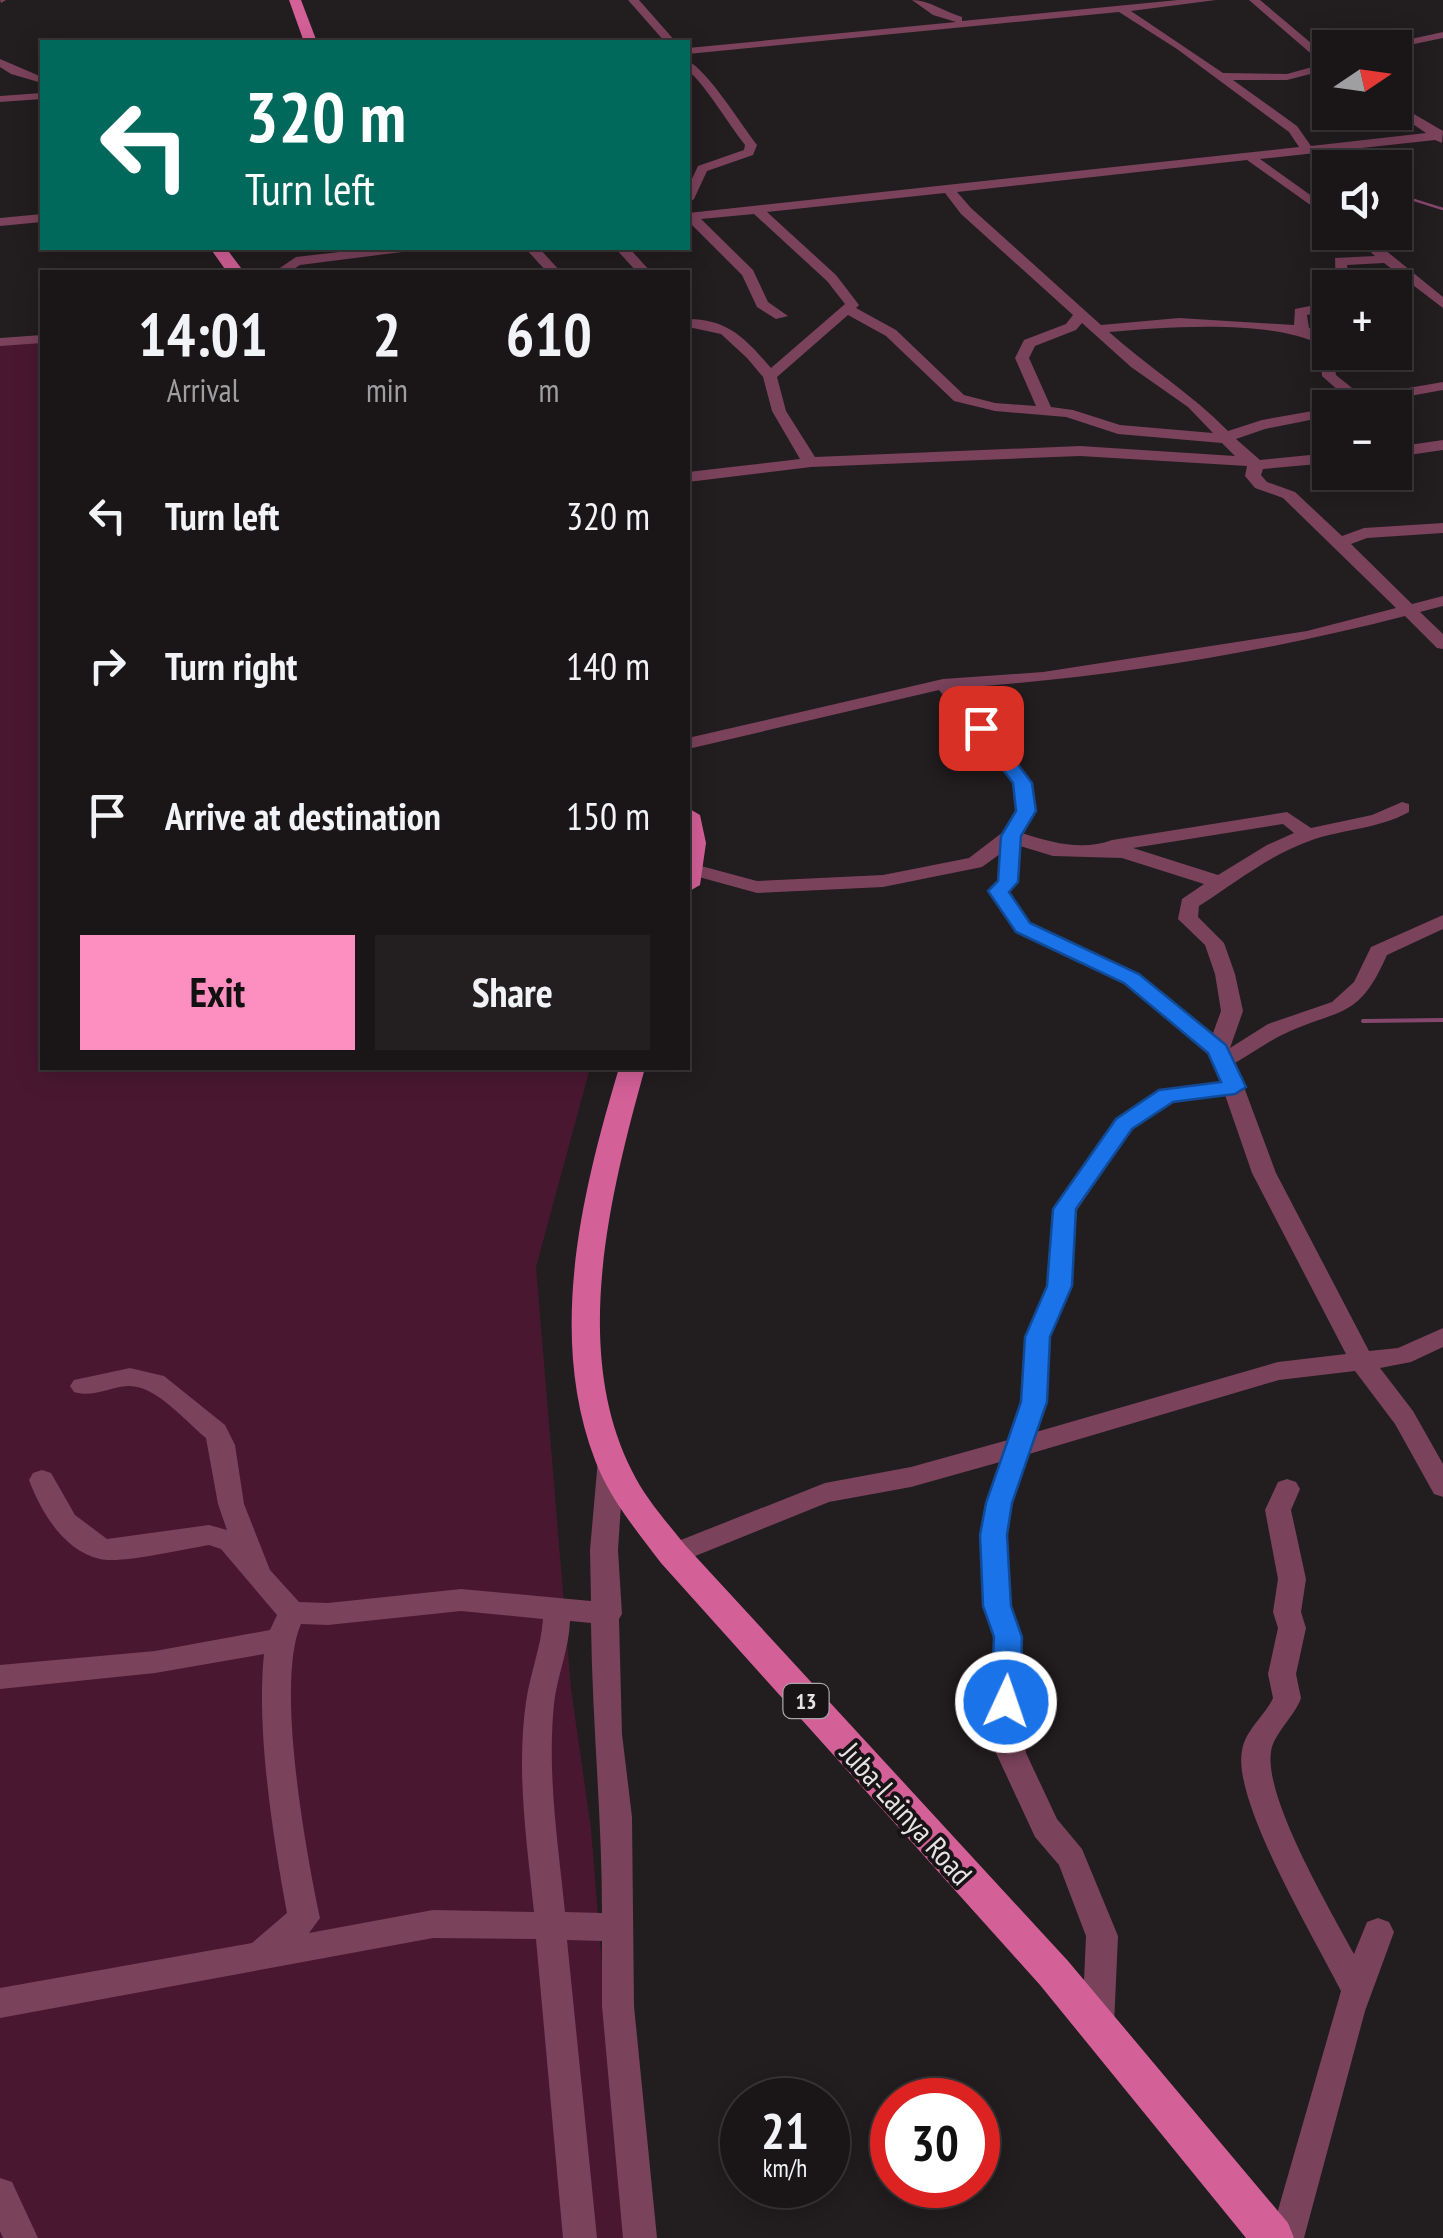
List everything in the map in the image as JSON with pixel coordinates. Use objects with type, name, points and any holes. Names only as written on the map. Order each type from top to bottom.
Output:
[{"type":"main road","points":[[295,0],[310,40]]},
{"type":"main road","points":[[219,250],[234,270]]},
{"type":"main road","points":[[690,824],[694,843],[690,871]]},
{"type":"main road","name":"Juba-Lainya Road","points":[[631,1070],[607,1149],[592,1242],[588,1329],[597,1406],[611,1459],[637,1507],[673,1554],[1098,2025],[1272,2238]]},
{"type":"street","points":[[633,0],[669,40]]},
{"type":"street","points":[[917,0],[937,14],[969,22]]},
{"type":"street","points":[[690,50],[1211,0]]},
{"type":"street","points":[[1254,0],[1312,49]]},
{"type":"street","points":[[996,10],[1008,19]]},
{"type":"street","points":[[1121,10],[1300,135],[1309,152]]},
{"type":"street","points":[[1412,41],[1443,35]]},
{"type":"street","points":[[690,64],[708,50]]},
{"type":"street","points":[[0,62],[15,72],[40,79]]},
{"type":"street","points":[[690,66],[751,145],[748,152],[702,169],[690,195]]},
{"type":"street","points":[[1217,76],[1288,77],[1312,69]]},
{"type":"street","points":[[0,98],[40,96]]},
{"type":"street","points":[[1412,119],[1441,137]]},
{"type":"street","points":[[690,217],[1441,137]]},
{"type":"street","points":[[1249,156],[1312,202]]},
{"type":"street","points":[[949,189],[966,211],[1136,364],[1203,414],[1251,463],[1254,476],[1262,485],[1289,494],[1443,644]]},
{"type":"street","points":[[758,210],[780,237],[797,242],[852,304],[770,376]]},
{"type":"street","points":[[0,222],[40,218]]},
{"type":"street","points":[[690,218],[748,273],[762,304],[781,316]]},
{"type":"street","points":[[284,270],[296,261],[386,250]]},
{"type":"street","points":[[534,250],[552,270]]},
{"type":"street","points":[[624,250],[642,270]]},
{"type":"street","points":[[1376,250],[1441,301]]},
{"type":"street","points":[[1341,270],[1340,261],[1387,259]]},
{"type":"street","points":[[847,309],[891,333],[959,398],[995,408],[1046,410],[1118,429],[1223,438],[1262,425],[1312,415]]},
{"type":"street","points":[[1302,330],[1300,312],[1312,310]]},
{"type":"street","points":[[1046,410],[1022,358],[1029,343],[1071,327],[1082,313]]},
{"type":"street","points":[[690,320],[733,332],[770,376],[772,396],[793,440],[810,462]]},
{"type":"street","points":[[1100,329],[1179,322],[1302,330],[1326,342],[1329,376],[1346,390]]},
{"type":"street","points":[[0,342],[40,338]]},
{"type":"street","points":[[1412,393],[1443,386]]},
{"type":"street","points":[[1412,444],[1417,448]]},
{"type":"street","points":[[1412,449],[1443,445]]},
{"type":"street","points":[[690,477],[810,462],[1080,451],[1251,463],[1312,459]]},
{"type":"street","points":[[1340,543],[1364,533],[1443,528]]},
{"type":"street","points":[[690,743],[943,684],[1043,677],[1308,636],[1443,601]]},
{"type":"street","points":[[690,878],[757,887],[883,880],[975,863],[1011,836],[1026,811],[1023,783],[943,684]]},
{"type":"street","points":[[1222,1055],[1232,1011],[1224,974],[1214,943],[1193,926],[1186,912],[1189,904],[1224,884],[1258,856],[1308,834],[1379,823],[1402,808]]},
{"type":"street","points":[[1079,851],[1287,818],[1308,834]]},
{"type":"street","points":[[1011,836],[1054,850],[1124,852],[1224,884]]},
{"type":"street","points":[[1011,836],[1008,882],[998,891],[1023,928],[1120,971],[1222,1055],[1264,1174],[1363,1362],[1404,1418],[1443,1487]]},
{"type":"street","points":[[1222,1055],[1276,1029],[1340,1007],[1362,985],[1378,952],[1443,921]]},
{"type":"street","points":[[1098,2025],[1102,1936],[1072,1858],[1046,1828],[1012,1753],[1006,1702],[1008,1637],[997,1606],[994,1535],[999,1503],[1023,1444],[1034,1402],[1038,1337],[1059,1286],[1064,1209],[1124,1124],[1167,1095],[1235,1087]]},
{"type":"street","points":[[673,1554],[825,1493],[911,1477],[1200,1396],[1241,1380],[1402,1356],[1443,1337]]},
{"type":"street","points":[[83,1386],[130,1378],[155,1382],[216,1432],[222,1445],[231,1504],[258,1575],[286,1626],[275,1686],[293,1863],[304,1918],[257,1955]]},
{"type":"street","points":[[611,1459],[604,1550],[608,1734],[616,1817],[618,2006],[640,2238]]},
{"type":"street","points":[[42,1480],[48,1498],[70,1528],[104,1550],[209,1535],[230,1541],[258,1575]]},
{"type":"street","points":[[1287,1489],[1278,1510],[1292,1579],[1287,1606],[1292,1628],[1282,1674],[1287,1698],[1256,1751],[1257,1775],[1269,1820],[1356,1991]]},
{"type":"street","points":[[0,1677],[155,1662],[328,1614],[461,1600],[608,1614]]},
{"type":"street","points":[[558,1609],[555,1648],[540,1700],[536,1755],[580,2238]]},
{"type":"street","points":[[0,2003],[378,1930],[460,1921],[550,1929],[619,1927]]},
{"type":"street","points":[[1287,2238],[1356,1991],[1378,1932]]},
{"type":"street","points":[[0,2194],[21,2238]]},
{"type":"shaded area","points":[[40,336],[40,1070],[589,1070],[536,1267],[571,1689],[591,1829],[624,2238],[0,2238],[0,339]]},
{"type":"waterway","points":[[1412,199],[1443,209]]},
{"type":"waterway","points":[[1363,1021],[1443,1020]]},
{"type":"route","points":[[981,728],[1023,783],[1026,811],[1011,836],[1008,882],[998,891],[1009,910],[1023,928],[1087,954],[1132,979],[1218,1050],[1235,1087],[1206,1094],[1167,1095],[1124,1124],[1064,1209],[1059,1286],[1038,1337],[1034,1402],[1023,1444],[999,1503],[994,1535],[997,1606],[1008,1637],[1006,1702]]}]
